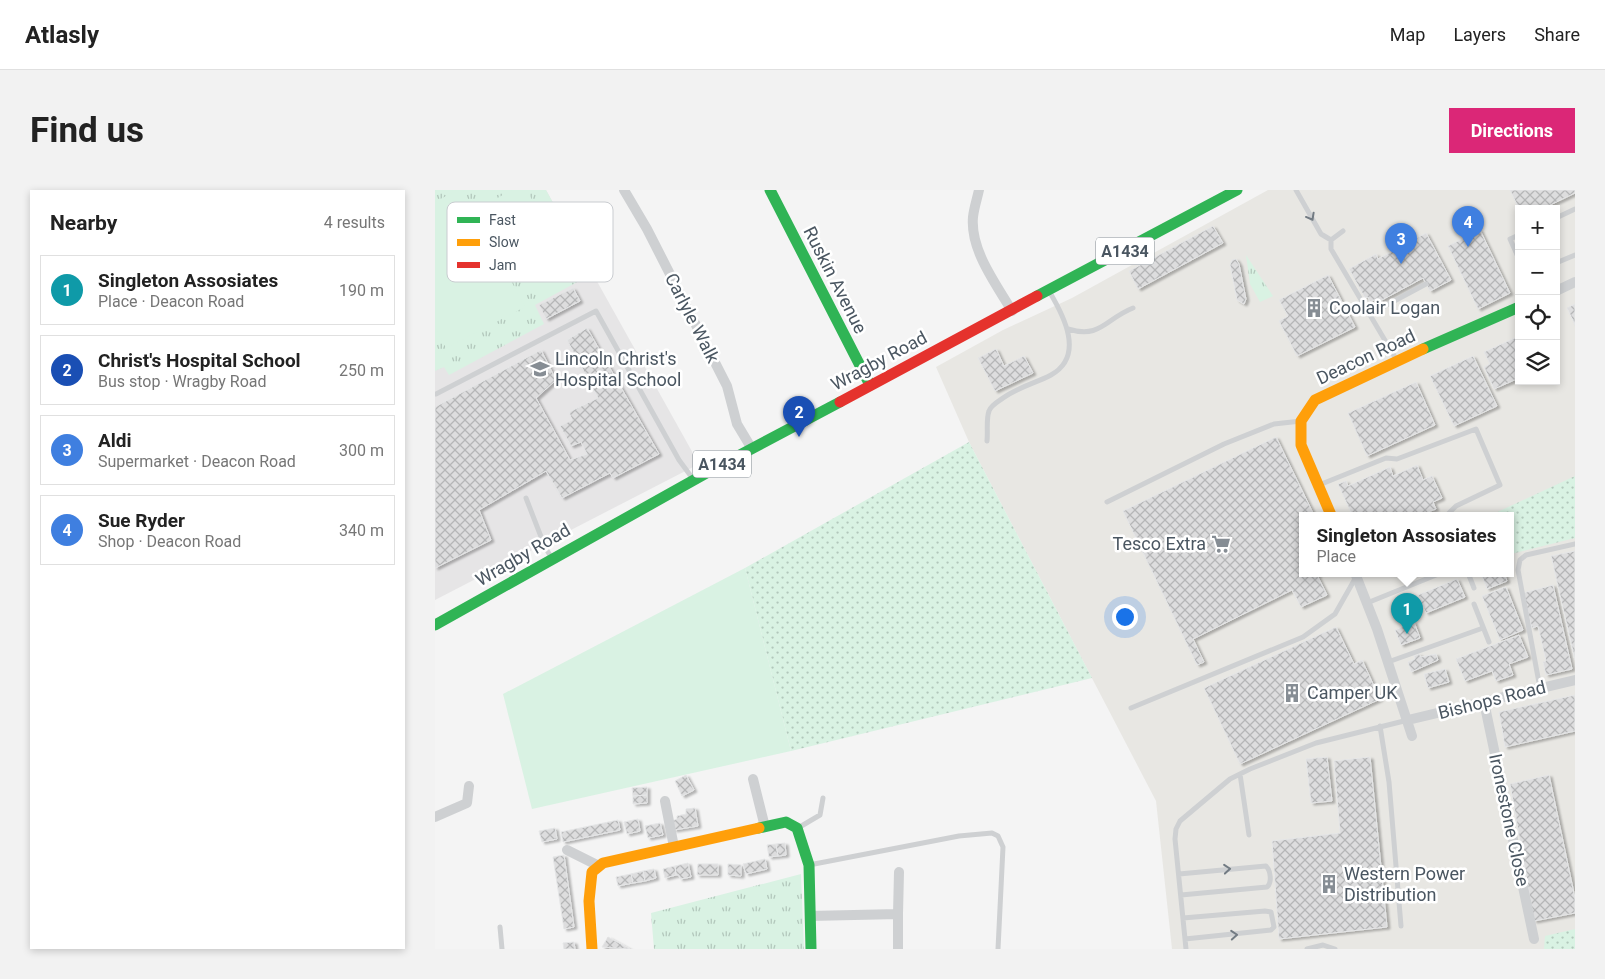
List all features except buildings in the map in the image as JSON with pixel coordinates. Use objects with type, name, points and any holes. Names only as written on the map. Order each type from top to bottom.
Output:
[{"type":"main road","name":"Ruskin Avenue","points":[[770,190],[870,386]]},
{"type":"main road","name":"Wragby Road","points":[[435,625],[693,480],[1237,190]]},
{"type":"main road","name":"Deacon Road","points":[[1301,421],[1315,400],[1397,360],[1515,309]]},
{"type":"main road","points":[[1301,421],[1301,446],[1330,512]]},
{"type":"main road","points":[[592,949],[589,901],[595,869],[603,863],[786,822],[797,828],[809,865],[811,949]]},
{"type":"street","name":"Carlyle Walk","points":[[624,190],[647,229],[727,386],[737,424],[752,448]]},
{"type":"street","points":[[979,190],[973,219],[976,243],[990,275],[1012,310]]},
{"type":"street","points":[[1560,289],[1575,282]]},
{"type":"street","points":[[1356,577],[1388,662],[1412,736]]},
{"type":"street","name":"Bishops Road","points":[[1408,720],[1575,680]]},
{"type":"street","name":"Ironestone Close","points":[[1484,702],[1534,939]]},
{"type":"street","points":[[753,779],[765,827]]},
{"type":"street","points":[[435,817],[467,803],[469,786]]},
{"type":"street","points":[[665,801],[674,847]]},
{"type":"street","points":[[567,850],[595,869]]},
{"type":"street","points":[[898,949],[899,872]]},
{"type":"street","points":[[810,916],[898,914]]},
{"type":"lane","points":[[1296,190],[1321,234],[1331,240]]},
{"type":"lane","points":[[1560,216],[1575,210]]},
{"type":"lane","points":[[1331,240],[1343,231]]},
{"type":"lane","points":[[1515,237],[1510,239],[1515,250]]},
{"type":"lane","points":[[1331,240],[1331,249],[1397,360]]},
{"type":"lane","points":[[1560,262],[1575,255]]},
{"type":"lane","points":[[1369,314],[1427,284]]},
{"type":"lane","points":[[987,441],[989,411],[993,405],[1009,394],[1051,375],[1063,367],[1068,356],[1070,343],[1067,329],[1060,310],[1049,291]]},
{"type":"lane","points":[[1067,329],[1080,333],[1100,330],[1120,313],[1133,308]]},
{"type":"lane","points":[[436,394],[596,310],[679,460],[693,480]]},
{"type":"lane","points":[[1107,502],[1224,444],[1274,424],[1301,421]]},
{"type":"lane","points":[[1318,486],[1386,458],[1397,459],[1476,429],[1500,485],[1456,506],[1450,512]]},
{"type":"lane","points":[[526,498],[545,547],[552,558]]},
{"type":"lane","points":[[1540,688],[1517,570],[1520,560],[1526,555],[1575,544]]},
{"type":"lane","points":[[1131,708],[1303,637],[1335,614],[1354,577]]},
{"type":"lane","points":[[1367,603],[1431,577]]},
{"type":"lane","points":[[1470,577],[1474,588]]},
{"type":"lane","points":[[1474,604],[1489,642]]},
{"type":"lane","points":[[1388,662],[1483,628]]},
{"type":"lane","points":[[1186,949],[1175,840],[1176,828],[1180,820],[1230,779],[1240,774],[1316,743],[1408,720]]},
{"type":"lane","points":[[1380,726],[1389,782],[1401,926]]},
{"type":"lane","points":[[1240,774],[1249,835]]},
{"type":"lane","points":[[797,828],[820,815],[823,798]]},
{"type":"lane","points":[[809,865],[959,836],[992,833],[998,836],[1003,847],[998,949]]},
{"type":"lane","points":[[1179,874],[1266,866],[1270,883],[1267,887],[1181,895]]},
{"type":"lane","points":[[1183,918],[1265,911],[1271,912],[1274,925],[1273,930],[1269,931],[1185,938]]},
{"type":"lane","points":[[500,927],[502,949]]},
{"type":"lane","points":[[1307,949],[1323,945],[1335,949]]},
{"type":"shaded area","name":"Lincoln Christ's Hospital School","points":[[435,190],[546,190],[553,202],[447,202],[447,282],[597,282],[699,464],[435,600]]},
{"type":"shaded area","points":[[1268,190],[1575,190],[1575,949],[1172,949],[1156,801],[969,442],[936,367],[1003,330],[1072,298]]},
{"type":"green space","points":[[435,190],[546,190],[553,202],[447,202],[447,282],[577,282],[535,305],[544,324],[449,375],[444,367],[435,371]]},
{"type":"green space","points":[[457,190],[463,190],[469,202],[447,202],[447,282],[512,282],[525,307],[446,348],[435,327],[435,202]]},
{"type":"green space","points":[[512,190],[527,190],[532,200],[528,202],[492,201]]},
{"type":"green space","points":[[1246,255],[1273,296],[1260,302],[1250,284]]},
{"type":"green space","points":[[536,282],[573,282],[543,297]]},
{"type":"green space","points":[[969,442],[1092,678],[791,751],[745,568]]},
{"type":"green space","points":[[1575,476],[1575,538],[1514,553],[1514,512],[1497,512]]},
{"type":"green space","points":[[745,568],[791,751],[532,809],[503,694]]},
{"type":"green space","points":[[801,874],[804,949],[654,949],[651,913]]},
{"type":"green space","points":[[1575,929],[1575,949],[1544,949],[1545,936]]},
{"type":"traffic: fast","points":[[770,190],[870,385]]},
{"type":"traffic: fast","points":[[1037,296],[1237,190]]},
{"type":"traffic: fast","points":[[1423,349],[1515,309]]},
{"type":"traffic: fast","points":[[435,625],[719,466],[840,402]]},
{"type":"traffic: fast","points":[[759,828],[786,822],[797,828],[809,865],[811,949]]},
{"type":"traffic: slow","points":[[1330,512],[1301,445],[1301,421],[1315,400],[1423,349]]},
{"type":"traffic: slow","points":[[592,949],[589,901],[592,872],[603,863],[759,828]]},
{"type":"traffic: jam","points":[[840,402],[1037,296]]},
{"type":"place","name":"Sue Ryder","points":[[1468,247]]},
{"type":"place","name":"Aldi","points":[[1401,264]]},
{"type":"place","name":"Coolair Logan","points":[[1314,308]]},
{"type":"place","name":"Lincoln Christ's Hospital School","points":[[540,369]]},
{"type":"place","name":"Christ's Hospital School","points":[[799,437]]},
{"type":"place","name":"Tesco Extra","points":[[1221,544]]},
{"type":"place","name":"Singleton Assosiates","points":[[1407,634]]},
{"type":"place","name":"Camper UK","points":[[1292,693]]},
{"type":"place","name":"Western Power Distribution","points":[[1329,884]]}]
